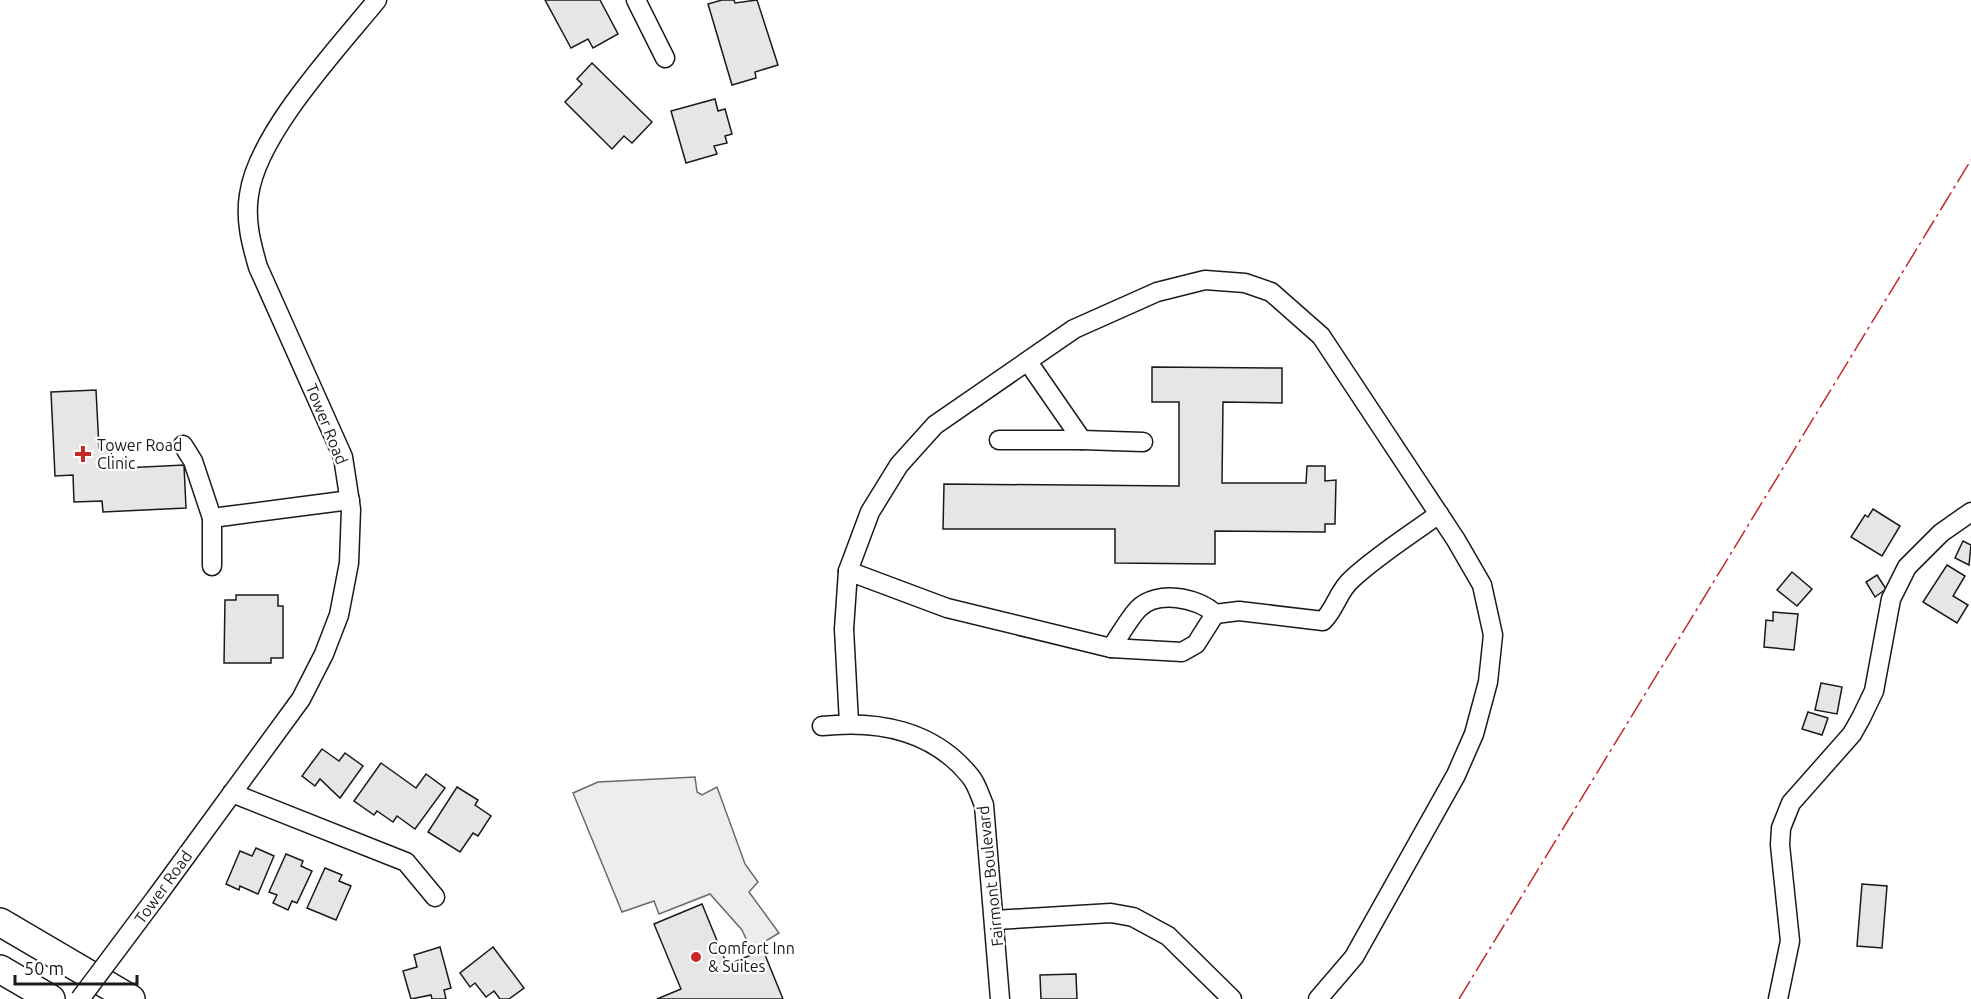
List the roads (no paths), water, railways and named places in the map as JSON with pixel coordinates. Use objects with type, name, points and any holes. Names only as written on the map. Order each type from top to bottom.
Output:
[{"type":"highway","points":[[0,922],[131,999]]},
{"type":"highway","points":[[0,969],[51,999]]},
{"type":"street","name":"Tower Road","points":[[80,999],[301,699],[324,654],[339,615],[349,563],[350,500],[343,457],[258,267],[249,234],[248,195],[257,162],[274,132],[377,0]]},
{"type":"street","points":[[636,0],[665,58]]},
{"type":"street","points":[[849,723],[844,629],[848,572],[870,512],[899,465],[935,425],[1074,329],[1157,292],[1205,280],[1245,283],[1272,292],[1321,336],[1439,514],[1482,585],[1493,636],[1488,682],[1474,734],[1456,775],[1354,957],[1318,999]]},
{"type":"street","points":[[1028,362],[1082,440]]},
{"type":"street","points":[[999,440],[1143,442]]},
{"type":"street","points":[[183,445],[193,461],[212,519],[212,566]]},
{"type":"street","points":[[212,519],[350,500]]},
{"type":"street","points":[[1778,999],[1791,941],[1780,845],[1781,828],[1791,803],[1852,734],[1861,718],[1874,691],[1891,599],[1907,567],[1941,533],[1971,512]]},
{"type":"street","points":[[1215,614],[1239,611],[1323,621],[1332,613],[1338,595],[1351,579],[1439,514]]},
{"type":"street","points":[[848,572],[947,608],[1111,648],[1182,652],[1196,644],[1215,614]]},
{"type":"street","points":[[1111,648],[1139,608],[1148,602],[1181,598],[1206,605],[1215,614]]},
{"type":"street","name":"Fairmont Boulevard","points":[[822,726],[849,723],[873,724],[926,740],[949,753],[972,777],[984,805],[1000,999]]},
{"type":"street","points":[[232,793],[406,862],[435,897]]},
{"type":"street","points":[[995,920],[1111,913],[1133,916],[1168,936],[1232,999]]},
{"type":"place","name":"Tower Road Clinic","points":[[83,454]]},
{"type":"place","name":"Comfort Inn & Suites","points":[[696,957]]}]
